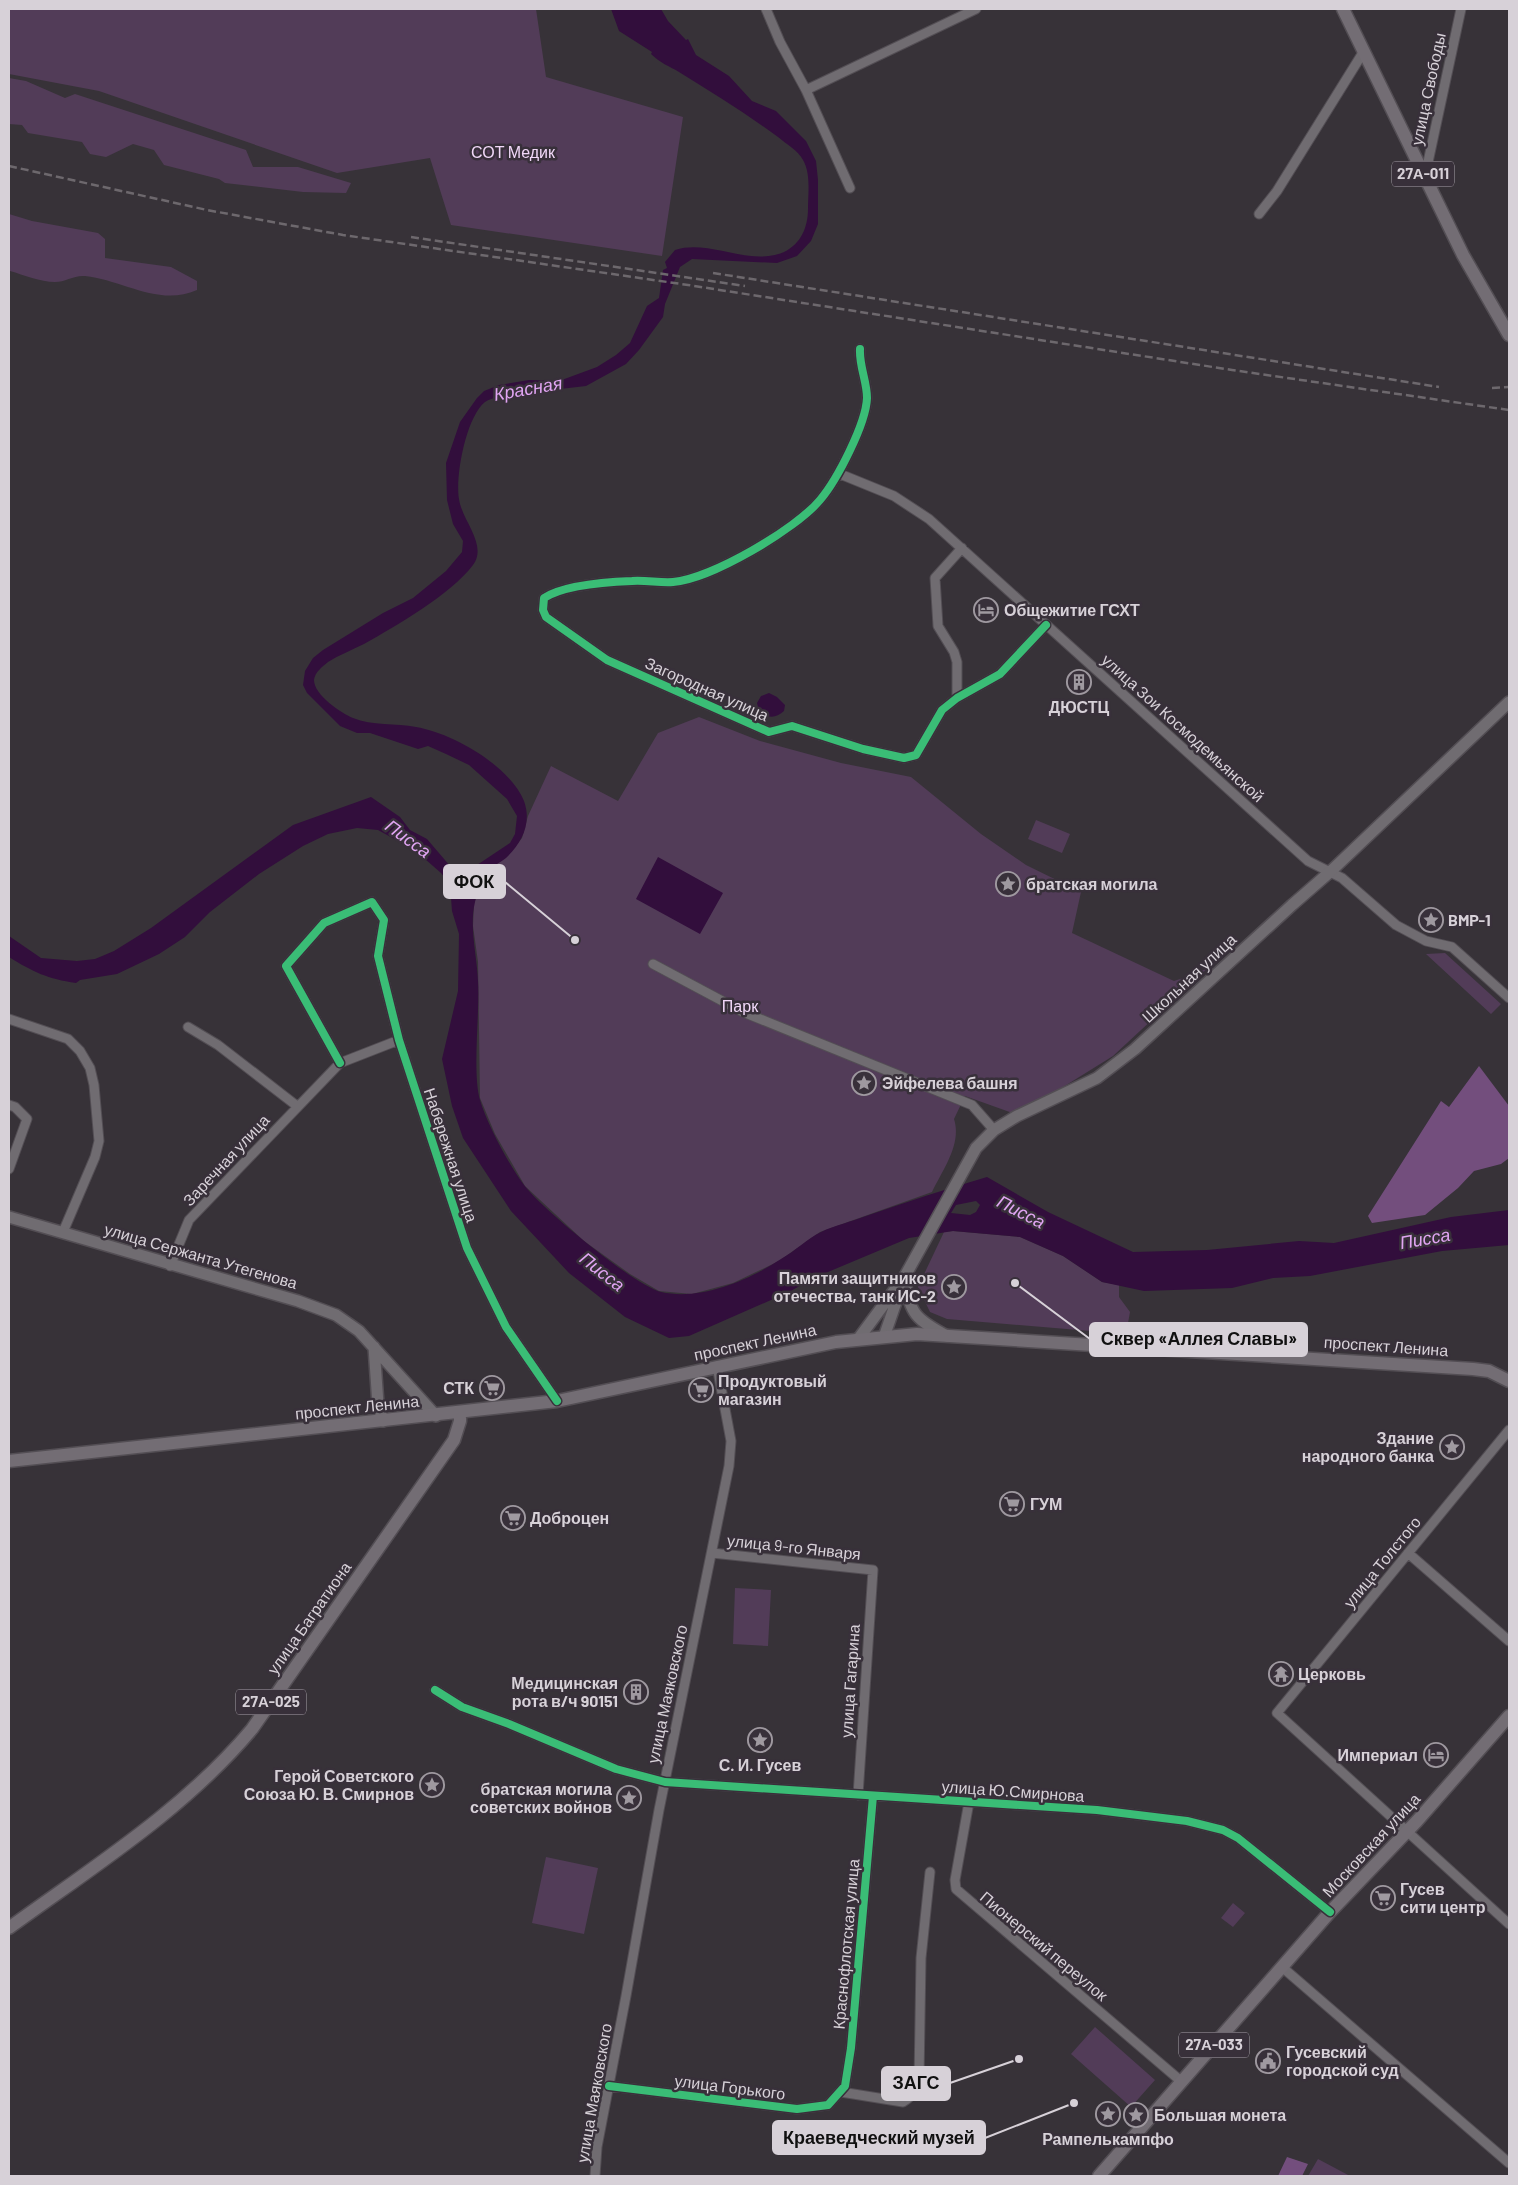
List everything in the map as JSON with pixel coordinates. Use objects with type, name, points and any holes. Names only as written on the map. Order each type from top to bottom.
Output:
[{"type":"main road","name":"27А-011","points":[[1343,9],[1463,255],[1509,336]]},
{"type":"main road","name":"Школьная улица","points":[[859,1338],[905,1276],[976,1148],[994,1130],[1017,1116],[1097,1078],[1136,1049],[1331,871],[1509,702]]},
{"type":"main road","name":"улица Сержанта Утегенова","points":[[9,1217],[170,1266],[298,1301],[336,1315],[359,1331],[436,1416]]},
{"type":"main road","name":"Школьная улица","points":[[884,1337],[905,1276]]},
{"type":"main road","points":[[905,1276],[907,1300],[912,1311],[922,1323],[948,1337]]},
{"type":"main road","name":"проспект Ленина","points":[[9,1461],[436,1416],[556,1401],[859,1338],[918,1334],[1473,1369],[1488,1371],[1509,1381]]},
{"type":"main road","points":[[374,1347],[378,1404],[383,1421]]},
{"type":"main road","name":"улица Багратиона","points":[[9,1928],[186,1797],[230,1756],[252,1729],[454,1440],[460,1421],[460,1412]]},
{"type":"main road","name":"Московская улица","points":[[1099,2176],[1330,1912],[1406,1832],[1509,1716]]},
{"type":"street","points":[[766,9],[780,42],[806,90],[850,188]]},
{"type":"street","points":[[806,90],[976,9]]},
{"type":"street","name":"улица Свободы","points":[[1424,176],[1461,9]]},
{"type":"street","points":[[1259,214],[1277,191],[1364,51]]},
{"type":"street","points":[[840,474],[860,425],[867,398],[859,359],[860,349]]},
{"type":"street","name":"улица Зои Космодемьянской","points":[[840,474],[894,496],[929,519],[1308,861],[1342,878],[1396,925],[1426,940],[1452,947],[1509,998]]},
{"type":"street","name":"Загородная улица","points":[[840,474],[819,502],[772,539],[717,570],[674,582],[632,581],[563,588],[544,598],[543,610],[546,617],[607,660],[769,732],[792,726],[862,750],[904,758],[916,755],[942,710],[957,698]]},
{"type":"street","points":[[962,548],[935,578],[938,626],[954,652],[957,662],[957,698],[1000,674],[1046,625]]},
{"type":"street","name":"Набережная улица","points":[[340,1063],[286,966],[324,923],[372,902],[384,920],[378,956],[399,1040],[467,1248],[506,1327],[556,1401]]},
{"type":"street","points":[[653,964],[743,1012],[972,1105],[994,1130]]},
{"type":"street","points":[[9,1018],[68,1039],[80,1051],[90,1068],[94,1085],[99,1141],[95,1157],[63,1232]]},
{"type":"street","points":[[188,1026],[218,1045],[297,1106]]},
{"type":"street","name":"Заречная улица","points":[[170,1266],[189,1220],[340,1063],[399,1040]]},
{"type":"street","points":[[9,1105],[14,1107],[27,1120],[9,1166]]},
{"type":"street","name":"улица Маяковского","points":[[595,2176],[597,2147],[665,1782],[729,1466],[731,1441],[717,1366]]},
{"type":"street","name":"улица Толстого","points":[[1406,1832],[1277,1713],[1509,1430]]},
{"type":"street","name":"улица 9-го Января","points":[[712,1553],[873,1570]]},
{"type":"street","points":[[1408,1553],[1509,1641]]},
{"type":"street","name":"улица Гагарина","points":[[858,1795],[873,1570]]},
{"type":"street","name":"улица Ю.Смирнова","points":[[435,1690],[462,1707],[509,1724],[616,1769],[665,1782],[1118,1812],[1187,1821],[1215,1828],[1238,1838],[1330,1912]]},
{"type":"street","name":"Краснофлотская улица","points":[[841,2092],[845,2086],[851,2048],[873,1796]]},
{"type":"street","name":"Пионерский переулок","points":[[969,1802],[955,1880],[956,1889],[1182,2082]]},
{"type":"street","points":[[1406,1832],[1509,1924]]},
{"type":"street","points":[[841,2092],[903,2102],[916,2091],[919,2080],[921,1958],[930,1872]]},
{"type":"street","points":[[1282,1967],[1509,2163]]},
{"type":"street","name":"улица Горького","points":[[609,2086],[797,2108],[828,2106],[841,2092]]},
{"type":"green space","name":"СОТ Медик","points":[[9,9],[536,9],[546,77],[683,117],[662,256],[451,225],[430,158],[337,173],[99,91],[9,74]]},
{"type":"green space","points":[[9,78],[26,81],[65,98],[75,94],[246,150],[253,167],[298,167],[351,183],[346,193],[303,192],[225,183],[219,179],[164,165],[154,150],[133,144],[106,157],[90,154],[82,142],[28,133],[22,125],[9,124]]},
{"type":"green space","points":[[9,214],[32,221],[98,233],[105,239],[105,258],[171,267],[197,281],[197,290],[169,296],[141,291],[99,278],[85,276],[59,282],[49,282],[10,271]]},
{"type":"green space","name":"Парк","points":[[699,717],[760,741],[841,763],[911,777],[981,834],[1026,865],[1081,892],[1072,933],[1174,981],[1198,973],[1210,966],[1113,1056],[1018,1115],[965,1096],[954,1119],[956,1128],[955,1138],[950,1156],[932,1192],[820,1232],[779,1261],[733,1283],[692,1294],[659,1291],[630,1274],[584,1241],[525,1186],[495,1134],[480,1098],[478,962],[473,926],[474,903],[486,873],[510,853],[522,838],[528,816],[551,766],[618,801],[658,733]]},
{"type":"green space","points":[[1036,820],[1070,834],[1062,853],[1028,839]]},
{"type":"green space","points":[[1445,953],[1501,1004],[1491,1014],[1426,954]]},
{"type":"green space","points":[[953,1231],[1020,1237],[1063,1256],[1102,1282],[1119,1285],[1119,1297],[1130,1312],[1126,1334],[947,1319],[930,1312],[918,1287],[944,1232]]},
{"type":"green space","points":[[735,1588],[771,1590],[768,1646],[733,1644]]},
{"type":"green space","points":[[546,1857],[598,1868],[584,1934],[532,1923]]},
{"type":"green space","points":[[1233,1903],[1245,1913],[1233,1927],[1221,1918]]},
{"type":"green space","points":[[1095,2027],[1155,2080],[1131,2107],[1071,2054]]},
{"type":"green space","points":[[1318,2159],[1350,2176],[1308,2176]]},
{"type":"shaded area","points":[[1479,1066],[1509,1106],[1509,1158],[1501,1164],[1474,1171],[1458,1188],[1425,1215],[1372,1223],[1368,1216],[1441,1101],[1449,1107]]},
{"type":"shaded area","points":[[1287,2157],[1308,2164],[1302,2176],[1278,2176]]},
{"type":"water","points":[[611,9],[661,9],[668,21],[686,40],[688,39],[696,55],[729,76],[752,101],[776,111],[806,141],[816,161],[818,180],[818,224],[811,241],[797,256],[777,263],[692,259],[680,267],[665,304],[663,317],[639,350],[626,364],[586,386],[500,396],[485,402],[472,420],[467,433],[460,463],[458,489],[461,507],[478,549],[473,565],[451,587],[422,609],[364,644],[328,662],[317,672],[314,680],[318,692],[323,697],[335,708],[353,718],[360,721],[430,730],[446,736],[478,753],[506,775],[517,788],[524,801],[527,817],[524,832],[512,852],[485,875],[476,898],[473,921],[478,981],[476,1058],[480,1100],[499,1144],[524,1185],[568,1228],[631,1276],[661,1292],[676,1294],[708,1291],[740,1281],[768,1267],[821,1232],[987,1177],[1048,1212],[1133,1252],[1207,1250],[1299,1241],[1334,1243],[1451,1217],[1509,1210],[1509,1245],[1442,1251],[1310,1276],[1273,1278],[1232,1288],[1144,1291],[1102,1282],[1063,1256],[1020,1237],[953,1231],[909,1238],[816,1277],[787,1293],[689,1336],[669,1338],[625,1317],[569,1273],[511,1211],[463,1138],[452,1106],[442,1059],[458,991],[459,934],[452,911],[450,884],[425,859],[398,841],[378,830],[357,828],[328,834],[303,846],[259,874],[210,912],[185,937],[159,954],[117,974],[80,980],[76,983],[41,974],[9,957],[9,936],[41,958],[77,961],[95,959],[114,951],[151,928],[293,825],[371,797],[400,817],[410,830],[427,839],[462,880],[477,865],[510,843],[515,834],[517,816],[507,799],[469,765],[428,746],[418,749],[370,733],[357,733],[340,726],[307,693],[303,685],[305,671],[313,658],[383,613],[413,598],[446,571],[462,552],[463,541],[453,524],[447,500],[446,463],[460,422],[484,391],[499,385],[529,380],[559,381],[597,367],[616,355],[630,343],[647,306],[659,298],[663,270],[667,268],[665,262],[675,250],[702,248],[743,255],[771,256],[790,249],[799,240],[805,228],[808,216],[807,171],[806,165],[798,153],[754,120],[661,62],[651,54],[652,52],[619,31]],"holes":[[[976,1201],[980,1205],[976,1212],[970,1215],[951,1213],[956,1205]]]},
{"type":"water","points":[[769,693],[777,697],[785,705],[784,711],[781,714],[768,716],[759,711],[757,703],[761,696]]},
{"type":"water","points":[[658,857],[723,893],[700,934],[636,899]]},
{"type":"railway","points":[[9,166],[207,210],[343,235],[688,285],[1232,370],[1509,410]]},
{"type":"railway","points":[[411,237],[745,286]]},
{"type":"railway","points":[[713,273],[1439,387]]},
{"type":"railway","points":[[1492,388],[1509,387]]},
{"type":"cycle path","points":[[860,349],[867,398],[862,422],[849,451],[827,491],[808,512],[792,525],[752,551],[709,572],[689,579],[673,582],[598,583],[574,587],[552,594],[544,598],[543,610],[546,617],[607,660],[769,732],[792,726],[863,749],[904,758],[916,755],[942,710],[957,698],[1000,674],[1046,625]]},
{"type":"cycle path","points":[[340,1063],[286,966],[324,923],[372,902],[384,920],[378,956],[399,1040],[467,1248],[506,1327],[557,1401]]},
{"type":"cycle path","points":[[435,1690],[462,1707],[509,1724],[616,1769],[665,1782],[1097,1810],[1187,1821],[1223,1830],[1238,1838],[1330,1912]]},
{"type":"cycle path","points":[[609,2086],[797,2109],[828,2105],[845,2086],[851,2048],[873,1796]]},
{"type":"place","name":"Общежитие ГСХТ","points":[[986,610]]},
{"type":"place","name":"ДЮСТЦ","points":[[1079,682]]},
{"type":"place","name":"братская могила","points":[[1008,884]]},
{"type":"place","name":"BMP-1","points":[[1431,920]]},
{"type":"place","name":"ФОК","points":[[575,940]]},
{"type":"place","name":"Эйфелева башня","points":[[864,1083]]},
{"type":"place","name":"Сквер «Аллея Славы»","points":[[1015,1283]]},
{"type":"place","name":"Памяти защитников отечества, танк ИС-2","points":[[954,1287]]},
{"type":"place","name":"СТК","points":[[492,1388]]},
{"type":"place","name":"Продуктовый магазин","points":[[701,1390]]},
{"type":"place","name":"Здание народного банка","points":[[1452,1447]]},
{"type":"place","name":"ГУМ","points":[[1012,1504]]},
{"type":"place","name":"Доброцен","points":[[513,1518]]},
{"type":"place","name":"Церковь","points":[[1281,1674]]},
{"type":"place","name":"Медицинская рота в/ч 90151","points":[[636,1692]]},
{"type":"place","name":"С. И. Гусев","points":[[760,1740]]},
{"type":"place","name":"Империал","points":[[1436,1755]]},
{"type":"place","name":"Герой Советского Союза Ю. В. Смирнов","points":[[432,1785]]},
{"type":"place","name":"братская могила советских войнов","points":[[629,1798]]},
{"type":"place","name":"Гусев сити центр","points":[[1383,1898]]},
{"type":"place","name":"ЗАГС","points":[[1019,2059]]},
{"type":"place","name":"Гусевский городской суд","points":[[1268,2061]]},
{"type":"place","name":"Краеведческий музей","points":[[1074,2103]]},
{"type":"place","name":"Рампелькампфо","points":[[1108,2114]]},
{"type":"place","name":"Большая монета","points":[[1136,2115]]},
{"type":"water label","name":"Красная","points":[[528,389]]},
{"type":"water label","name":"Писса","points":[[408,839]]},
{"type":"water label","name":"Писса","points":[[1021,1212]]},
{"type":"water label","name":"Писса","points":[[1425,1239]]},
{"type":"water label","name":"Писса","points":[[602,1272]]}]
